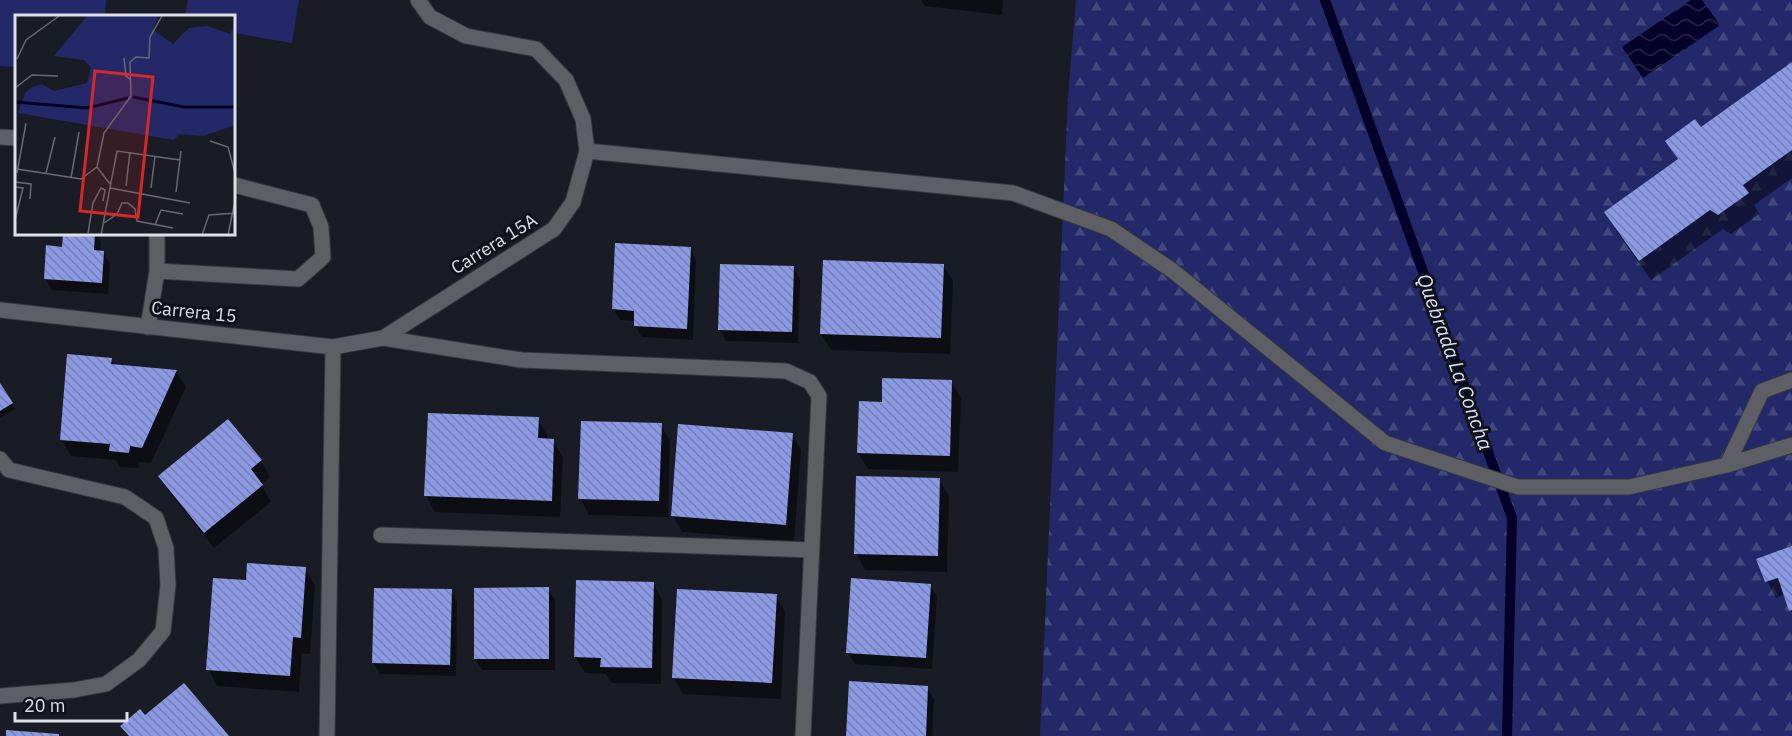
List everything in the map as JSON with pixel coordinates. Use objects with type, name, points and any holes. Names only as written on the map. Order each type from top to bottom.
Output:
[{"type":"street","name":"Carrera 15A","points":[[384,338],[554,229],[573,202],[587,151],[583,119],[566,80],[536,49],[466,36],[430,17],[418,0]]},
{"type":"street","points":[[0,137],[15,138]]},
{"type":"street","points":[[587,151],[1013,193],[1111,229],[1120,235],[1173,271],[1385,443],[1518,487],[1629,487],[1727,465],[1792,445]]},
{"type":"street","points":[[157,271],[298,279],[323,257],[321,227],[312,205],[236,186]]},
{"type":"street","points":[[148,327],[157,271],[157,236]]},
{"type":"street","name":"Carrera 15","points":[[0,310],[333,346],[384,338]]},
{"type":"street","points":[[384,338],[521,360],[786,370],[810,382],[819,396],[803,736]]},
{"type":"street","points":[[327,736],[333,346]]},
{"type":"street","points":[[1727,465],[1762,391],[1792,380]]},
{"type":"street","points":[[0,459],[9,470],[125,497],[156,518],[166,548],[168,585],[163,632],[139,660],[106,684],[74,690],[0,696]]},
{"type":"street","points":[[381,535],[812,550]]},
{"type":"green space","points":[[0,0],[106,0],[105,15],[15,15],[15,67],[0,66]]},
{"type":"green space","points":[[188,0],[299,0],[292,43],[236,33],[236,15],[185,15]]},
{"type":"green space","points":[[1076,0],[1792,0],[1792,736],[1040,736],[1068,97]]},
{"type":"water","points":[[1691,0],[1702,0],[1720,25],[1643,78],[1622,47]]},
{"type":"building","points":[[1792,62],[1792,150],[1743,185],[1749,193],[1718,215],[1710,210],[1639,261],[1604,212],[1678,159],[1665,141],[1695,119],[1701,127]]},
{"type":"building","points":[[63,236],[95,236],[94,250],[104,251],[102,283],[44,279],[46,245],[62,247]]},
{"type":"building","points":[[615,243],[691,247],[687,329],[634,326],[634,311],[612,309]]},
{"type":"building","points":[[823,260],[944,264],[941,338],[820,334]]},
{"type":"building","points":[[720,264],[794,266],[792,332],[718,330]]},
{"type":"building","points":[[67,354],[112,358],[111,364],[177,370],[142,448],[130,446],[129,453],[109,451],[110,444],[60,440]]},
{"type":"building","points":[[882,378],[952,380],[950,456],[857,453],[859,401],[882,402]]},
{"type":"building","points":[[0,383],[13,403],[0,411]]},
{"type":"building","points":[[428,413],[539,417],[538,438],[554,439],[552,501],[424,496]]},
{"type":"building","points":[[228,419],[262,460],[251,469],[263,485],[204,533],[158,476]]},
{"type":"building","points":[[581,421],[662,423],[659,501],[578,499]]},
{"type":"building","points":[[678,424],[793,433],[786,525],[671,516]]},
{"type":"building","points":[[856,476],[940,478],[938,556],[854,554]]},
{"type":"building","points":[[1792,546],[1792,610],[1789,611],[1778,578],[1765,582],[1756,559]]},
{"type":"building","points":[[247,563],[306,567],[301,638],[293,637],[290,676],[206,670],[213,578],[246,580]]},
{"type":"building","points":[[851,578],[931,584],[926,658],[846,653]]},
{"type":"building","points":[[576,580],[654,582],[652,668],[600,667],[601,658],[574,657]]},
{"type":"building","points":[[549,587],[549,659],[474,659],[474,588]]},
{"type":"building","points":[[374,588],[452,589],[450,665],[372,663]]},
{"type":"building","points":[[677,589],[777,594],[772,683],[672,678]]},
{"type":"building","points":[[849,681],[928,686],[926,736],[846,736]]},
{"type":"building","points":[[184,683],[229,736],[129,736],[120,726],[140,709],[145,715]]},
{"type":"building","points":[[6,730],[59,734],[59,736],[6,736]]},
{"type":"waterway","name":"Quebrada La Concha","points":[[1325,0],[1512,518],[1507,736]]}]
